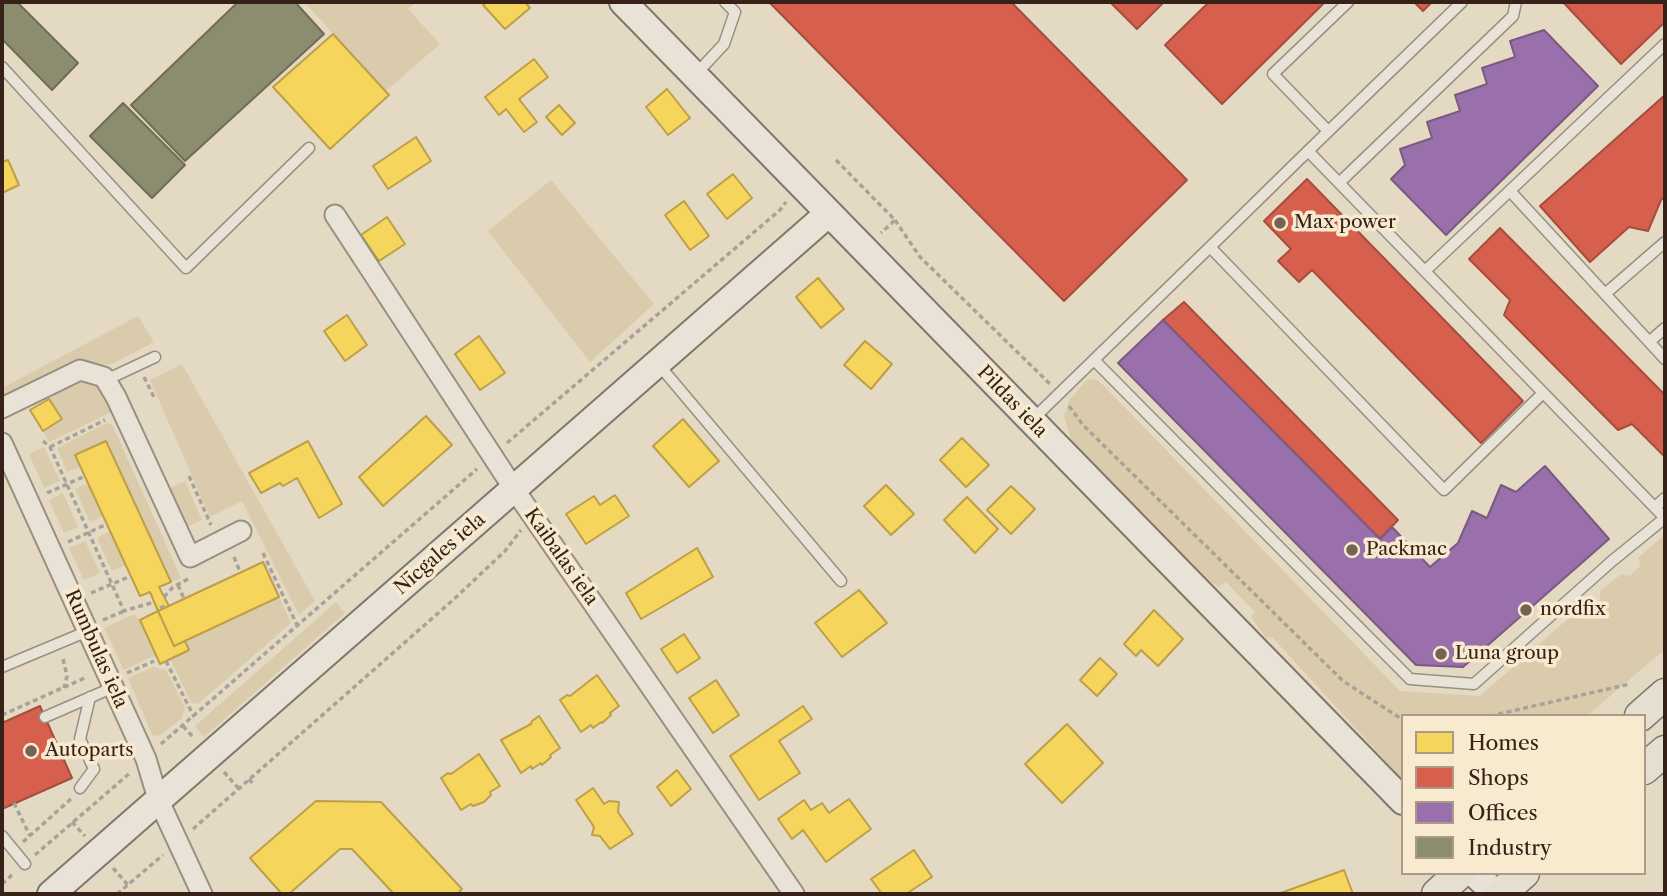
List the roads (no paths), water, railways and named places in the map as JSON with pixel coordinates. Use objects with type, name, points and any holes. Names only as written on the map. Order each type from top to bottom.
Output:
[{"type":"main road","points":[[1642,714],[1665,694]]},
{"type":"main road","points":[[1646,767],[1665,751]]},
{"type":"main road","points":[[1437,894],[1458,875]]},
{"type":"main road","points":[[1498,894],[1522,875]]},
{"type":"street","name":"Pildas iela","points":[[623,2],[1401,799]]},
{"type":"street","name":"Nīcgales iela","points":[[51,894],[829,213]]},
{"type":"street","name":"Kaibalas iela","points":[[335,215],[514,489],[794,894]]},
{"type":"street","points":[[2,408],[79,370],[104,377],[116,397],[190,557],[241,531]]},
{"type":"street","name":"Rumbulas iela","points":[[2,443],[118,681],[158,799],[202,894]]},
{"type":"street","points":[[1476,875],[1498,894]]},
{"type":"lane","points":[[694,76],[724,44],[734,12],[725,2]]},
{"type":"lane","points":[[1328,131],[1273,74],[1348,2]]},
{"type":"lane","points":[[1031,421],[1462,2]]},
{"type":"lane","points":[[1339,183],[1513,16],[1517,2]]},
{"type":"lane","points":[[1425,271],[1665,44]]},
{"type":"lane","points":[[2,67],[186,268],[309,148]]},
{"type":"lane","points":[[1094,360],[1410,679],[1474,684],[1612,561],[1665,518],[1308,151]]},
{"type":"lane","points":[[1510,191],[1665,359]]},
{"type":"lane","points":[[1605,294],[1665,242]]},
{"type":"lane","points":[[1210,247],[1444,490],[1543,393]]},
{"type":"lane","points":[[1649,342],[1665,328]]},
{"type":"lane","points":[[106,380],[155,357]]},
{"type":"lane","points":[[659,364],[841,581]]},
{"type":"lane","points":[[1655,507],[1665,498]]},
{"type":"lane","points":[[2,667],[93,626]]},
{"type":"lane","points":[[45,717],[118,681]]},
{"type":"lane","points":[[80,788],[94,769],[80,739],[90,697]]},
{"type":"lane","points":[[2,836],[25,863]]},
{"type":"place","name":"Max power","points":[[1280,223]]},
{"type":"place","name":"Packmac","points":[[1352,550]]},
{"type":"place","name":"nordfix","points":[[1526,610]]},
{"type":"place","name":"Luna group","points":[[1441,654]]},
{"type":"place","name":"Autoparts","points":[[31,751]]}]
